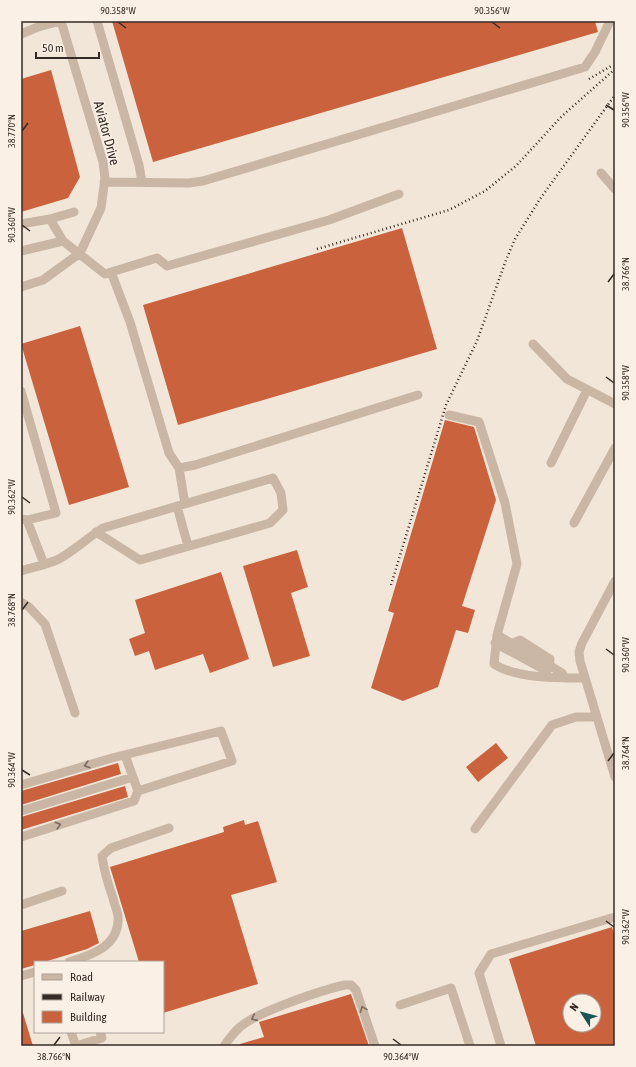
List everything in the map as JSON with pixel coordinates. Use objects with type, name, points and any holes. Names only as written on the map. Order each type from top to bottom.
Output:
[{"type":"street","points":[[21,34],[38,27],[61,21]]},
{"type":"street","name":"Aviator Drive","points":[[21,287],[43,280],[80,253],[101,208],[104,182],[103,162],[61,21]]},
{"type":"street","points":[[97,21],[139,165],[142,182]]},
{"type":"street","points":[[104,182],[189,183],[203,181],[585,67],[595,52],[610,21]]},
{"type":"street","points":[[601,174],[615,189]]},
{"type":"street","points":[[50,219],[63,241],[105,274],[157,258],[167,266],[329,220],[399,194]]},
{"type":"street","points":[[21,224],[50,219],[74,212]]},
{"type":"street","points":[[21,251],[63,241]]},
{"type":"street","points":[[111,272],[130,322],[169,453],[179,468],[181,505],[188,546]]},
{"type":"street","points":[[532,344],[567,379],[615,404]]},
{"type":"street","points":[[551,463],[587,390]]},
{"type":"street","points":[[21,391],[56,513],[24,519],[44,564]]},
{"type":"street","points":[[179,468],[195,465],[418,395]]},
{"type":"street","points":[[449,415],[479,422],[505,503],[517,564],[496,639],[494,664],[504,671],[565,678],[585,678]]},
{"type":"street","points":[[574,523],[615,448]]},
{"type":"street","points":[[21,571],[44,564],[67,554],[96,532],[103,528],[273,478],[281,493],[283,510],[270,523],[140,560],[96,532]]},
{"type":"street","points":[[615,581],[582,643],[579,652],[585,678],[615,777]]},
{"type":"street","points":[[21,602],[29,607],[45,624],[75,713]]},
{"type":"street","points":[[496,639],[512,644],[562,673],[565,678]]},
{"type":"street","points":[[496,639],[547,671],[549,665]]},
{"type":"street","points":[[475,828],[552,725],[576,717],[597,717]]},
{"type":"street","points":[[21,785],[125,755],[221,732],[232,760],[138,790]]},
{"type":"street","points":[[21,837],[134,800],[138,790],[125,755]]},
{"type":"street","points":[[21,811],[133,777]]},
{"type":"street","points":[[74,961],[93,955],[105,947],[114,934],[118,916],[103,867],[102,856],[111,848],[169,828]]},
{"type":"street","points":[[21,905],[62,891]]},
{"type":"street","points":[[501,1046],[479,973],[491,954],[615,917]]},
{"type":"street","points":[[21,976],[34,972]]},
{"type":"street","points":[[224,1046],[240,1027],[249,1020],[299,999],[345,985],[351,986],[356,990],[375,1046]]},
{"type":"street","points":[[400,1005],[451,988],[470,1046]]},
{"type":"street","points":[[71,1033],[76,1046],[102,1038],[100,1033]]},
{"type":"building","points":[[112,21],[595,21],[598,32],[153,162]]},
{"type":"building","points":[[51,70],[80,177],[68,198],[21,212],[21,79]]},
{"type":"building","points":[[402,228],[437,349],[178,425],[143,305]]},
{"type":"building","points":[[80,326],[129,487],[69,505],[21,344]]},
{"type":"building","points":[[445,420],[474,427],[496,500],[462,606],[475,610],[468,633],[456,630],[438,687],[403,701],[371,688],[394,613],[388,611]]},
{"type":"building","points":[[297,550],[308,587],[291,593],[310,656],[273,667],[243,566]]},
{"type":"building","points":[[221,572],[249,659],[210,673],[203,654],[155,670],[149,651],[135,656],[129,639],[145,633],[135,600]]},
{"type":"building","points":[[496,743],[508,758],[478,782],[466,767]]},
{"type":"building","points":[[118,763],[121,774],[21,805],[21,791]]},
{"type":"building","points":[[125,786],[128,797],[21,830],[21,817]]},
{"type":"building","points":[[244,820],[245,825],[258,821],[277,882],[231,895],[258,984],[164,1013],[164,961],[139,961],[110,867],[224,832],[223,827]]},
{"type":"building","points":[[90,911],[99,943],[87,949],[47,961],[34,961],[34,965],[21,969],[21,931]]},
{"type":"building","points":[[612,927],[615,937],[615,1046],[536,1046],[509,959]]},
{"type":"building","points":[[351,994],[369,1046],[240,1046],[240,1044],[264,1037],[259,1022]]},
{"type":"building","points":[[23,1013],[33,1046],[21,1046],[21,1014]]},
{"type":"railway","points":[[589,79],[613,65]]},
{"type":"railway","points":[[317,249],[449,210],[485,191],[516,166],[562,116],[615,69]]},
{"type":"railway","points":[[391,585],[446,405],[477,341],[515,239],[540,199],[615,95]]}]
